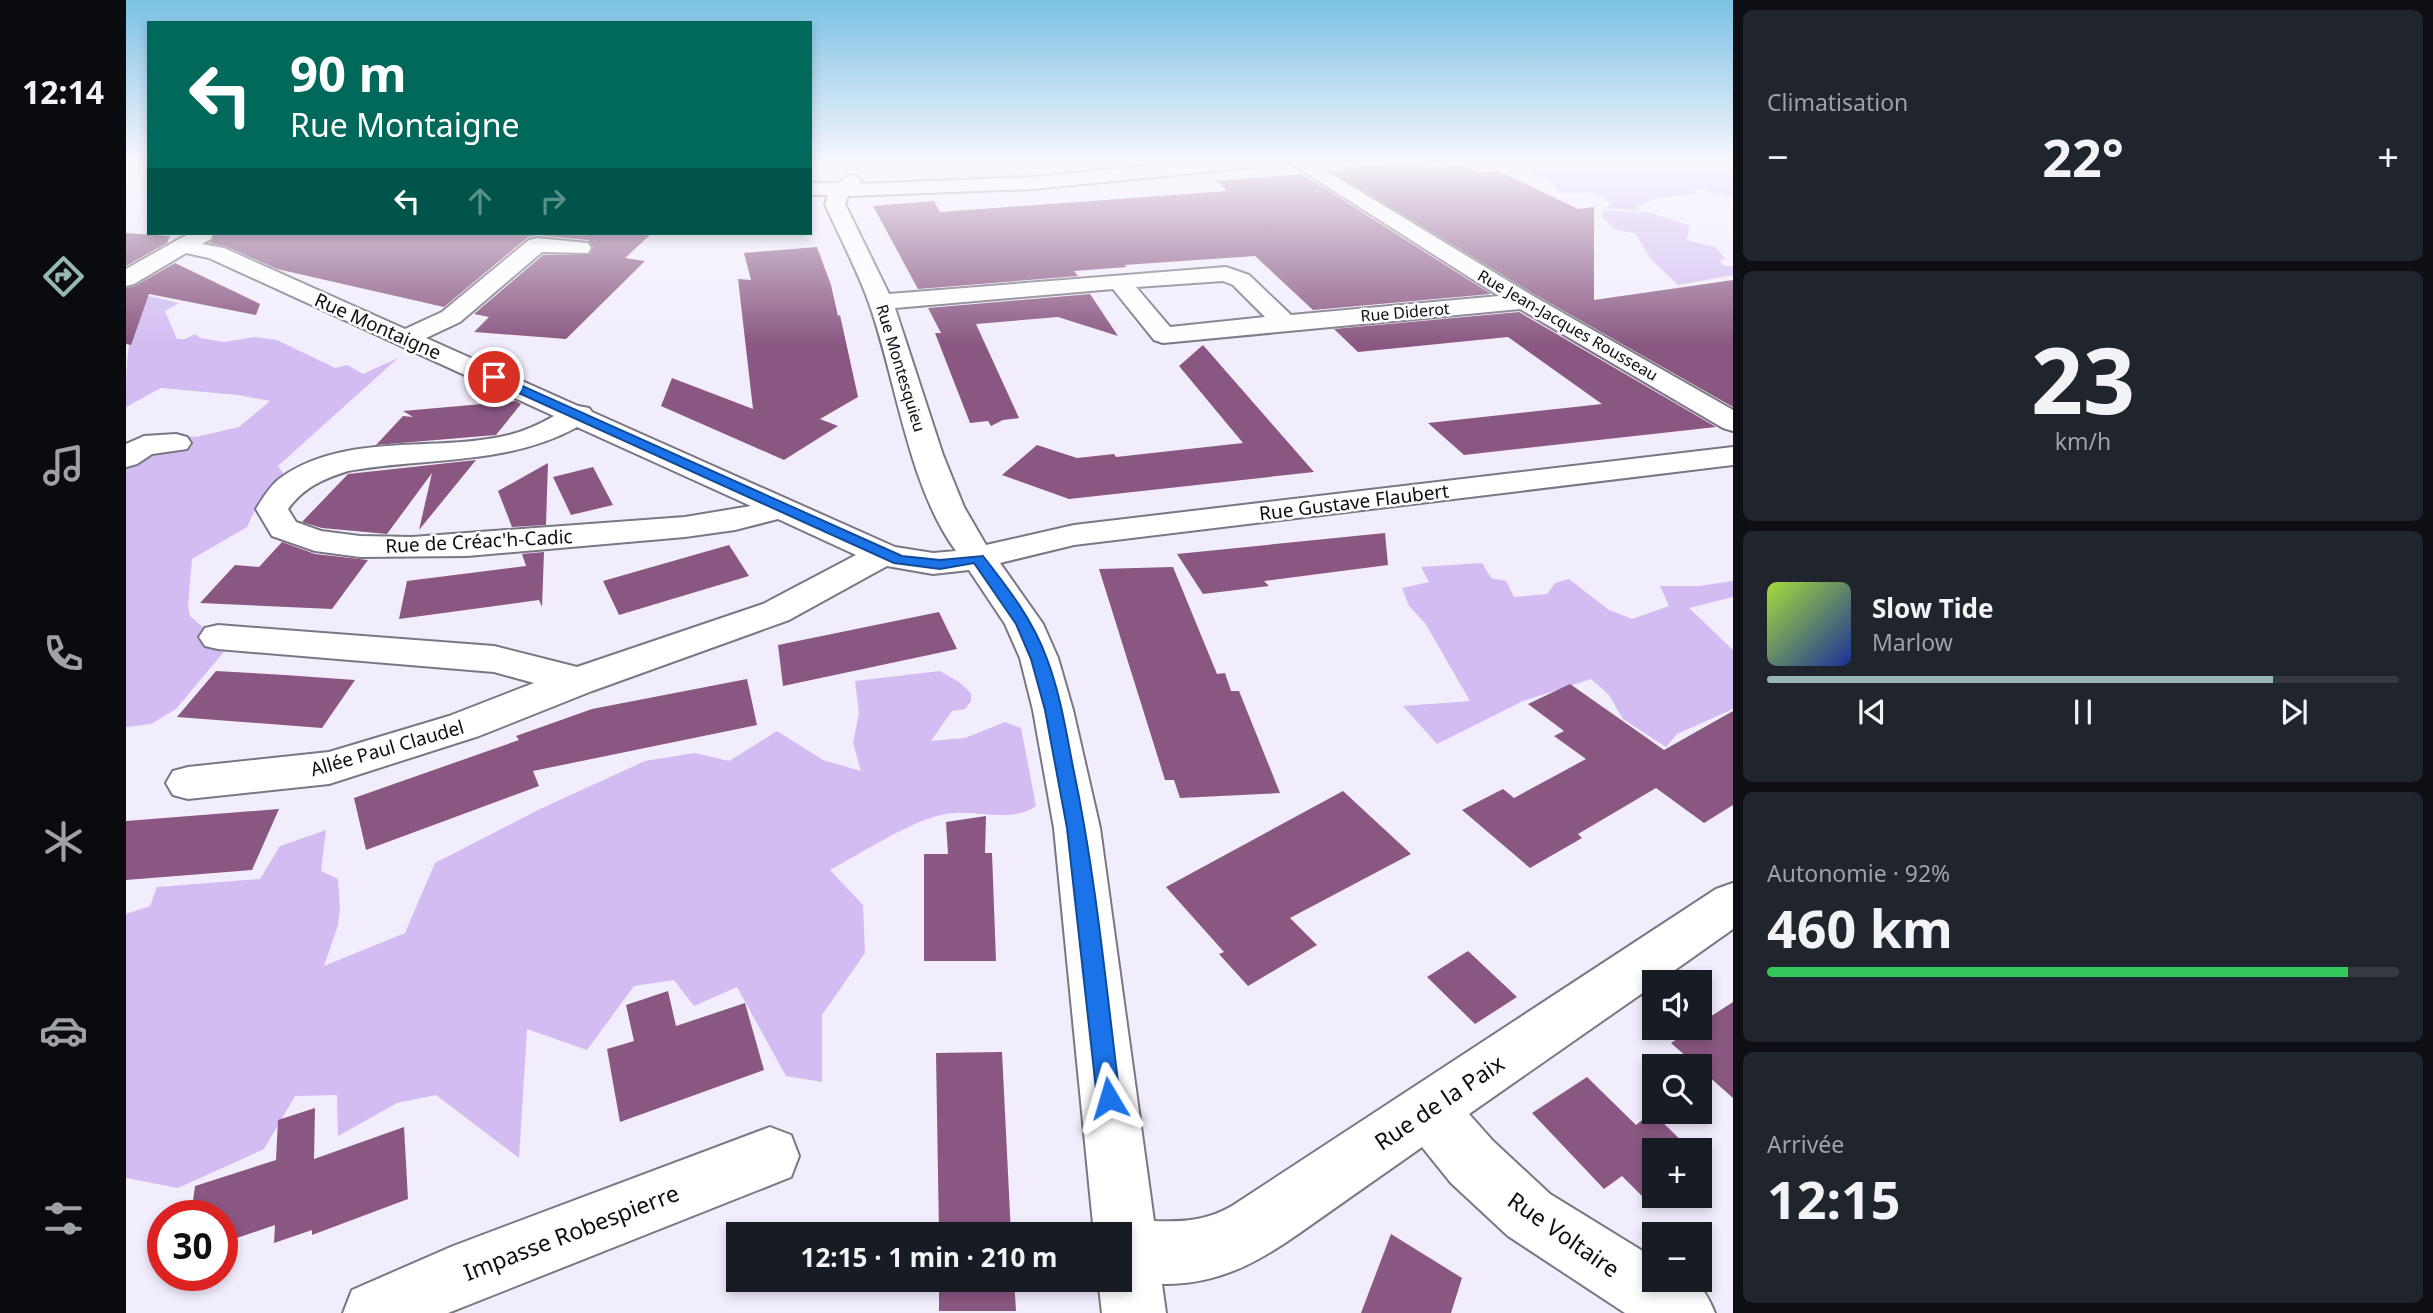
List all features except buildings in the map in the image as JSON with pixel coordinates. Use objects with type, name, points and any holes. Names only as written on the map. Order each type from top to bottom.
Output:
[{"type":"street","name":"Rue Montesquieu","points":[[844,222],[881,302],[928,455],[953,517],[978,559]]},
{"type":"street","name":"Rue Jean-Jacques Rousseau","points":[[1395,222],[1524,301],[1733,422]]},
{"type":"street","points":[[126,279],[194,239]]},
{"type":"street","name":"Rue Montaigne","points":[[194,239],[216,253],[579,414],[883,554],[913,563],[940,565],[978,559]]},
{"type":"street","points":[[406,338],[452,317],[537,245],[580,248]]},
{"type":"street","points":[[881,302],[1226,274],[1241,280],[1285,323]]},
{"type":"street","name":"Rue Diderot","points":[[1119,281],[1163,335],[1524,301]]},
{"type":"street","name":"Rue de Créac'h-Cadic","points":[[579,414],[548,432],[504,445],[350,460],[330,465],[307,474],[284,490],[272,509],[273,520],[282,529],[322,541],[378,548],[437,548],[731,521],[780,507]]},
{"type":"street","points":[[126,458],[144,445],[176,443]]},
{"type":"street","name":"Rue Gustave Flaubert","points":[[978,559],[1073,535],[1733,456]]},
{"type":"street","name":"Allée Paul Claudel","points":[[188,783],[330,768],[464,726],[578,681],[776,612],[883,554]]},
{"type":"street","points":[[978,559],[1006,595],[1032,641],[1054,710],[1077,828],[1123,1222]]},
{"type":"street","points":[[218,637],[495,659],[578,681]]},
{"type":"street","name":"Rue de la Paix","points":[[1132,1252],[1192,1252],[1226,1244],[1275,1214],[1733,903]]},
{"type":"street","name":"Rue Voltaire","points":[[1426,1110],[1472,1162],[1529,1215],[1683,1313]]},
{"type":"street","name":"Impasse Robespierre","points":[[375,1313],[478,1268],[770,1156]]},
{"type":"street","points":[[1132,1290],[1135,1313]]},
{"type":"shaded area","points":[[1608,222],[1679,222],[1690,226],[1686,240],[1715,247],[1726,259],[1719,260],[1724,266],[1733,266],[1733,275],[1678,285],[1651,259],[1636,234],[1614,229]]},
{"type":"shaded area","points":[[149,296],[179,303],[165,311],[177,339],[185,339],[195,334],[200,338],[224,342],[255,337],[277,340],[335,368],[347,365],[363,374],[398,358],[278,466],[285,476],[260,499],[247,527],[192,559],[188,606],[190,616],[227,648],[176,709],[151,724],[126,727],[126,467],[174,435],[196,437],[239,427],[270,401],[238,395],[161,388],[126,407],[127,362],[132,331],[141,305]]},
{"type":"shaded area","points":[[1482,563],[1491,578],[1506,581],[1514,597],[1547,594],[1555,583],[1569,579],[1609,610],[1632,619],[1669,606],[1660,586],[1699,586],[1733,581],[1733,597],[1689,608],[1733,650],[1733,709],[1677,734],[1666,747],[1623,719],[1609,695],[1591,679],[1523,701],[1437,744],[1403,706],[1470,701],[1425,623],[1409,606],[1402,588],[1429,582],[1421,567]]},
{"type":"shaded area","points":[[940,671],[971,693],[971,701],[965,709],[952,711],[931,741],[965,738],[1005,722],[1021,728],[1036,806],[1014,814],[953,813],[928,819],[900,831],[830,870],[863,905],[865,953],[822,1015],[822,1082],[786,1076],[737,987],[694,1006],[674,980],[634,986],[587,1050],[527,1029],[519,1158],[436,1095],[397,1103],[338,1136],[337,1095],[295,1096],[264,1149],[178,1188],[126,1178],[126,914],[150,906],[157,887],[260,879],[280,846],[326,830],[321,871],[338,879],[340,908],[338,925],[324,966],[405,933],[435,863],[540,809],[645,761],[695,753],[729,761],[777,731],[823,760],[861,771],[853,743],[859,713],[855,681]]},
{"type":"route","points":[[494,377],[883,554],[913,563],[940,565],[978,559],[1024,624],[1039,659],[1054,710],[1077,828],[1109,1098]]}]
